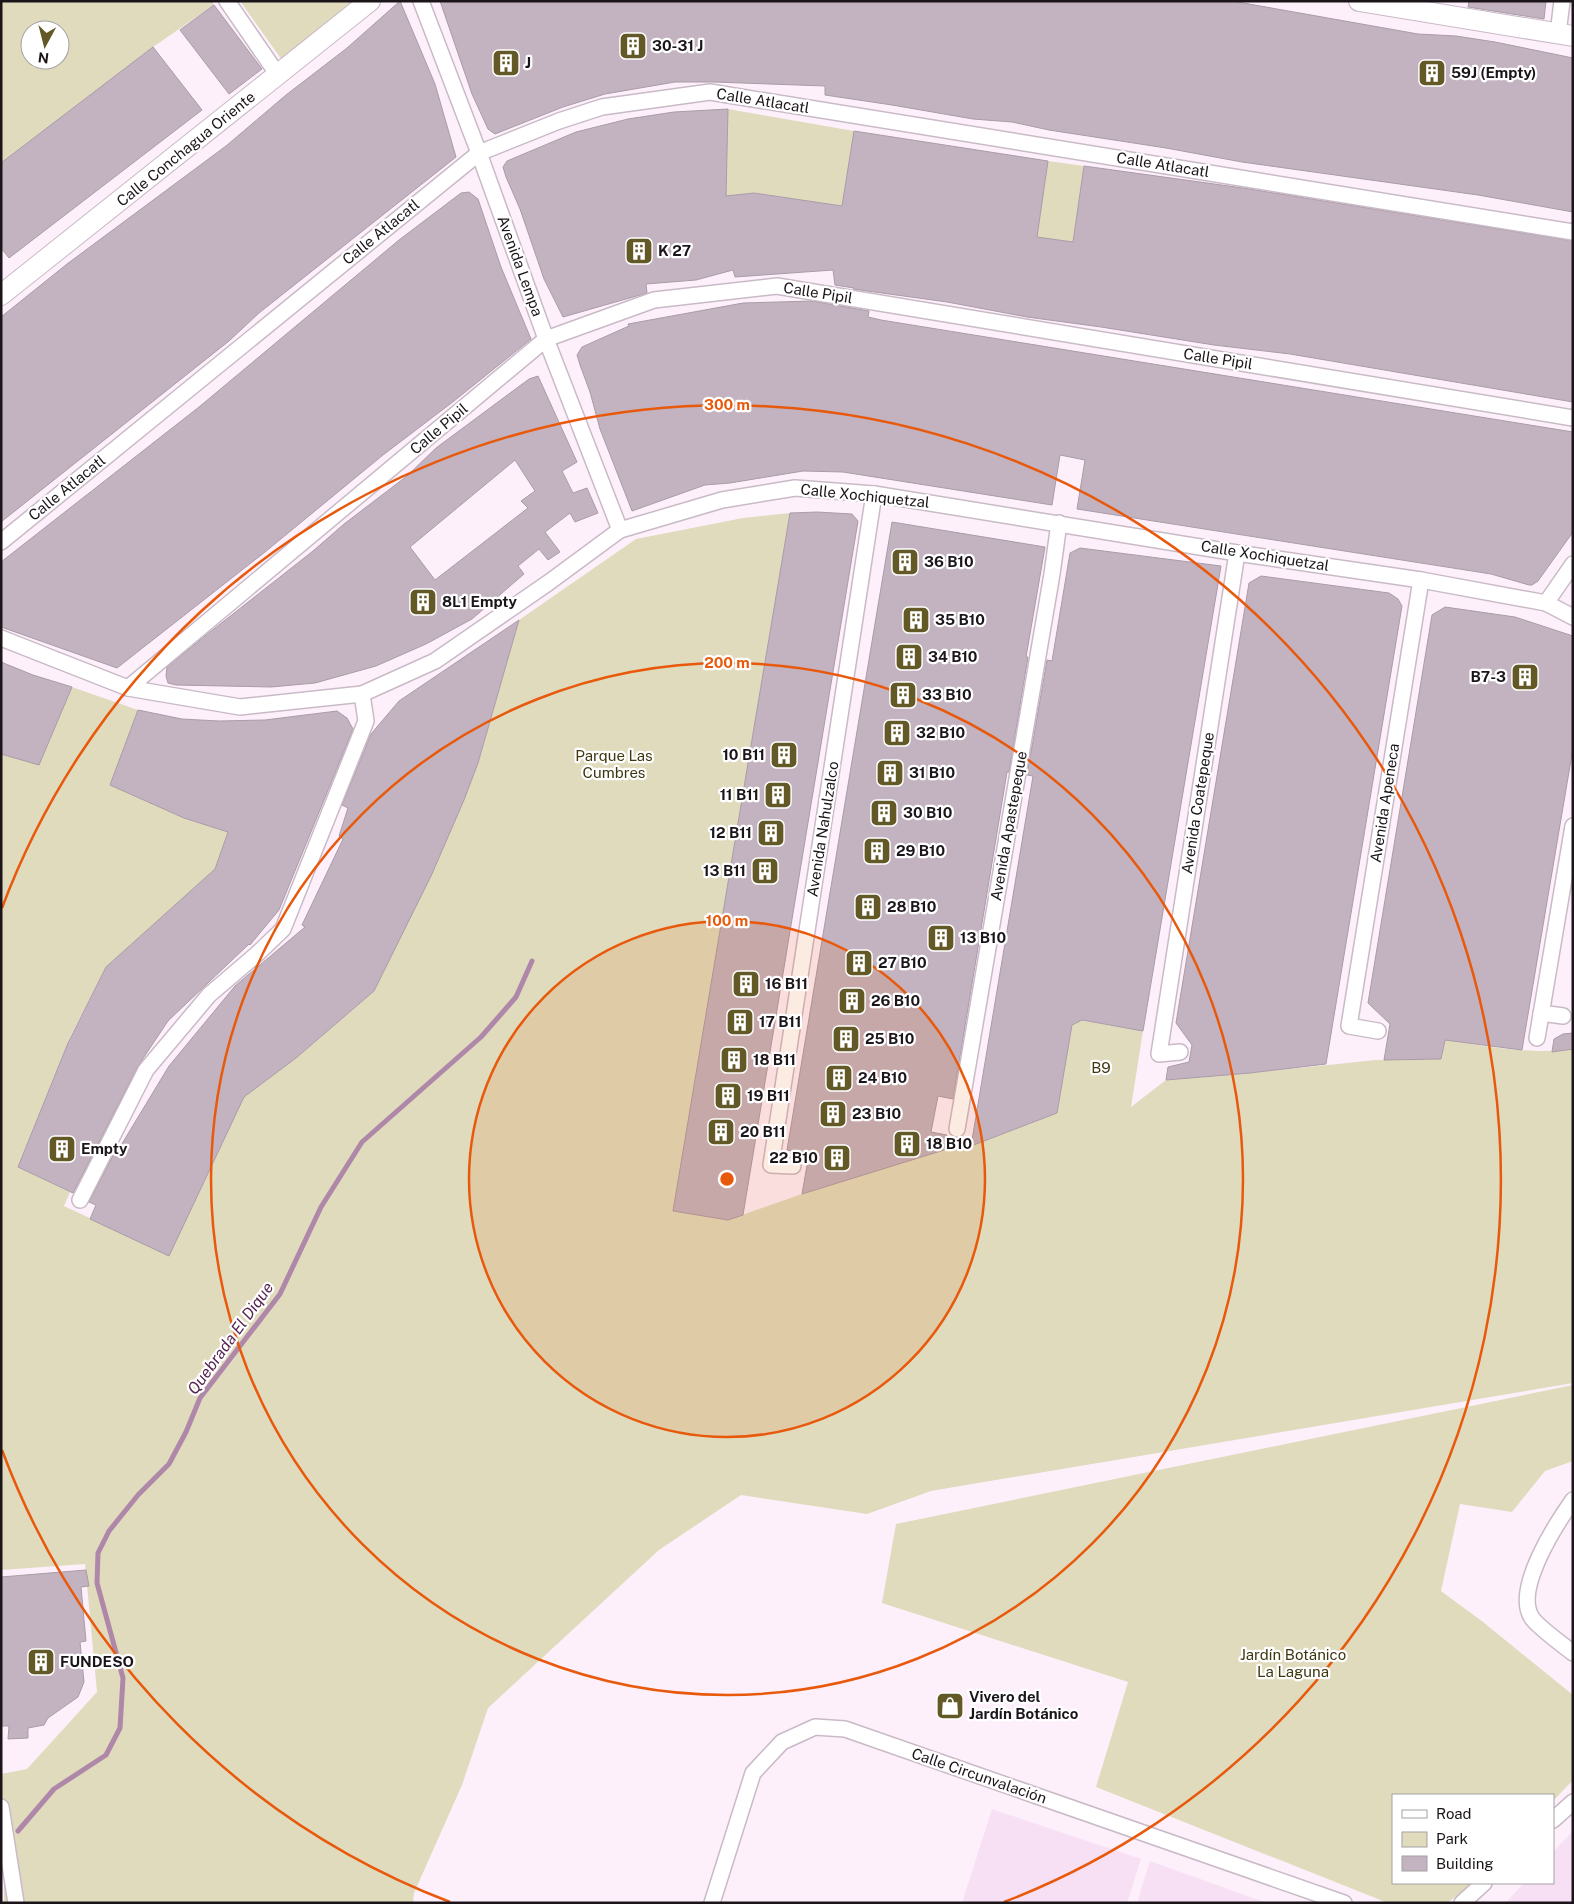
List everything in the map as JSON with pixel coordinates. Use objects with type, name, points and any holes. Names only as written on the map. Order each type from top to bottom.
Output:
[{"type":"main road","name":"Calle Conchagua Oriente","points":[[1,296],[370,1]]},
{"type":"main road","points":[[1366,2],[1565,36]]},
{"type":"street","points":[[227,1],[278,75]]},
{"type":"street","name":"Avenida Lempa","points":[[421,1],[480,152],[546,339],[620,530]]},
{"type":"street","points":[[1562,1],[1565,36]]},
{"type":"street","name":"Calle Atlacatl","points":[[1,542],[480,152],[559,121],[602,107],[710,92],[1573,232]]},
{"type":"street","name":"Calle Pipil","points":[[128,688],[546,339],[654,300],[777,286],[1573,418]]},
{"type":"street","name":"Calle Xochiquetzal","points":[[1,638],[128,688],[240,707],[362,694],[435,661],[548,583],[620,530],[722,500],[795,488],[874,494],[1238,553],[1421,580],[1546,603],[1573,617]]},
{"type":"street","name":"Avenida Nahulzalco","points":[[793,1166],[771,1165],[874,494]]},
{"type":"street","name":"Avenida Apastepeque","points":[[957,1129],[1051,584],[1059,523]]},
{"type":"street","name":"Avenida Coatepeque","points":[[1180,1052],[1158,1054],[1238,553]]},
{"type":"street","points":[[1546,603],[1573,564]]},
{"type":"street","name":"Avenida Apeneca","points":[[1378,1031],[1349,1026],[1421,580]]},
{"type":"street","points":[[80,1200],[146,1070],[209,994],[257,954],[283,929],[366,721],[362,694]]},
{"type":"street","points":[[1537,1038],[1573,826]]},
{"type":"street","points":[[1541,1013],[1563,1016]]},
{"type":"street","points":[[1573,1500],[1553,1529],[1537,1561],[1526,1597],[1532,1618],[1573,1653]]},
{"type":"street","name":"Calle Circunvalación","points":[[712,1903],[753,1773],[782,1742],[816,1727],[845,1729],[1344,1903]]},
{"type":"street","points":[[1554,1819],[1573,1802]]},
{"type":"street","points":[[1,1807],[16,1903]]},
{"type":"street","points":[[1462,1903],[1483,1884]]},
{"type":"shaded area","points":[[992,1809],[1141,1859],[1127,1903],[962,1903]]},
{"type":"shaded area","points":[[1573,1831],[1573,1903],[1505,1903],[1523,1884],[1554,1884],[1554,1851]]},
{"type":"shaded area","points":[[1150,1861],[1267,1903],[1137,1903]]},
{"type":"green space","points":[[1,1],[212,1],[214,5],[153,47],[1,163]]},
{"type":"green space","points":[[240,1],[353,1],[282,60]]},
{"type":"green space","points":[[728,109],[854,131],[842,206],[754,193],[726,196]]},
{"type":"green space","points":[[1048,161],[1084,166],[1073,242],[1037,237]]},
{"type":"green space","points":[[790,513],[674,1211],[728,1220],[802,1194],[944,1150],[971,1146],[1057,1113],[1073,1019],[1143,1031],[1131,1107],[1166,1080],[1376,1060],[1441,1059],[1445,1040],[1525,1050],[1557,1051],[1573,1049],[1573,1383],[931,1491],[867,1514],[741,1495],[659,1550],[488,1708],[462,1785],[414,1893],[413,1903],[4,1903],[4,1878],[1,1862],[1,1774],[27,1769],[97,1692],[85,1564],[1,1570],[1,754],[39,764],[72,687],[138,710],[111,785],[184,818],[228,832],[215,869],[106,967],[70,1037],[18,1167],[70,1192],[64,1206],[169,1255],[244,1097],[296,1058],[374,991],[478,763],[519,620],[636,539],[743,518]]},
{"type":"green space","name":"Jardín Botánico La Laguna","points":[[1573,1385],[1573,1461],[1545,1471],[1512,1512],[1460,1504],[1441,1591],[1483,1622],[1573,1695],[1573,1780],[1554,1800],[1554,1794],[1392,1794],[1392,1884],[1470,1884],[1447,1903],[1388,1903],[1096,1787],[1128,1682],[882,1603],[896,1524]]},
{"type":"building","points":[[400,1],[435,84],[456,157],[259,313],[229,341],[1,522],[1,317],[67,264],[226,146],[286,95],[347,48]]},
{"type":"building","points":[[440,1],[1232,1],[1418,34],[1456,36],[1495,42],[1573,58],[1573,212],[1478,195],[1242,162],[1049,130],[1012,122],[973,119],[825,95],[825,86],[675,82],[605,94],[563,107],[495,134],[488,129],[472,94]]},
{"type":"building","points":[[1469,1],[1546,1],[1544,19],[1468,7]]},
{"type":"building","points":[[214,5],[262,69],[229,94],[180,30]]},
{"type":"building","points":[[153,47],[202,110],[9,258],[1,248],[1,163]]},
{"type":"building","points":[[728,109],[726,196],[754,193],[842,206],[854,131],[1048,161],[1037,237],[1073,242],[1084,166],[1243,188],[1573,241],[1573,402],[1290,354],[1214,345],[1027,317],[947,302],[853,289],[835,285],[833,270],[735,277],[733,270],[696,280],[646,284],[647,293],[563,317],[544,279],[520,209],[506,177],[503,167],[507,161],[576,132],[628,119],[674,112]]},
{"type":"building","points":[[469,192],[478,199],[501,267],[531,339],[117,668],[1,627],[1,562],[199,407],[399,240],[461,193]]},
{"type":"building","points":[[812,301],[869,311],[868,317],[881,320],[1573,432],[1573,532],[1538,581],[1529,585],[1491,574],[1077,509],[1085,460],[1060,455],[1052,505],[843,472],[803,471],[730,483],[705,485],[632,511],[600,429],[580,365],[577,355],[582,347],[629,326],[628,324],[743,303]]},
{"type":"building","points":[[538,376],[577,462],[562,471],[573,493],[587,488],[598,513],[575,522],[570,513],[545,532],[560,552],[548,560],[539,549],[518,566],[524,574],[472,619],[426,644],[376,666],[315,683],[271,687],[176,685],[168,683],[166,676],[167,667],[313,551],[344,524],[407,476],[436,448],[529,379]],"holes":[[[515,460],[535,491],[521,501],[528,508],[435,580],[410,547]]]},
{"type":"building","points":[[790,513],[852,514],[858,521],[743,1215],[728,1220],[673,1211]]},
{"type":"building","points":[[892,522],[1045,547],[953,1099],[938,1096],[931,1132],[947,1135],[944,1150],[802,1194],[809,1154],[787,1150]]},
{"type":"building","points":[[1080,548],[1221,566],[1143,1031],[1082,1020],[1072,1025],[1057,1113],[971,1146],[1033,776],[1027,775],[1047,660],[1052,661],[1070,553]]},
{"type":"building","points":[[1261,576],[1389,593],[1398,599],[1402,606],[1326,1064],[1166,1080],[1168,1067],[1189,1062],[1192,1045],[1176,1023],[1249,583]]},
{"type":"building","points":[[1445,607],[1515,617],[1573,636],[1573,748],[1522,1050],[1445,1040],[1441,1059],[1384,1060],[1390,1024],[1368,1003],[1432,615]]},
{"type":"building","points":[[519,620],[478,763],[464,800],[431,876],[374,991],[296,1058],[244,1097],[169,1256],[90,1219],[96,1205],[89,1202],[118,1146],[120,1147],[169,1066],[235,986],[305,927],[302,925],[343,839],[339,836],[348,808],[342,805],[371,734],[399,701]]},
{"type":"building","points":[[1,662],[33,675],[72,687],[39,765],[1,754]]},
{"type":"building","points":[[138,710],[182,719],[219,721],[265,720],[337,711],[347,718],[353,729],[279,910],[250,945],[168,1021],[138,1066],[73,1193],[18,1167],[68,1043],[106,967],[215,869],[228,832],[184,818],[110,785]]},
{"type":"building","points":[[1573,1033],[1573,1049],[1552,1052],[1554,1039],[1563,1034]]},
{"type":"building","name":"FUNDESO","points":[[86,1570],[89,1586],[81,1587],[86,1641],[80,1642],[84,1682],[78,1697],[48,1718],[44,1725],[28,1728],[28,1738],[8,1739],[9,1726],[1,1726],[1,1577]]},
{"type":"waterway","name":"Quebrada El Dique","points":[[18,1831],[54,1789],[106,1755],[120,1728],[123,1678],[97,1583],[98,1553],[109,1531],[138,1495],[169,1464],[186,1432],[200,1398],[280,1294],[321,1207],[362,1142],[481,1037],[516,997],[532,961]]},
{"type":"place","name":"30-31 J","points":[[633,46]]},
{"type":"place","name":"J","points":[[506,63]]},
{"type":"place","name":"59J (Empty)","points":[[1432,73]]},
{"type":"place","name":"K 27","points":[[639,251]]},
{"type":"place","name":"36 B10","points":[[905,562]]},
{"type":"place","name":"8L1 Empty","points":[[423,602]]},
{"type":"place","name":"35 B10","points":[[916,620]]},
{"type":"place","name":"34 B10","points":[[909,657]]},
{"type":"place","name":"B7-3","points":[[1525,677]]},
{"type":"place","name":"33 B10","points":[[903,695]]},
{"type":"place","name":"32 B10","points":[[897,733]]},
{"type":"place","name":"10 B11","points":[[784,755]]},
{"type":"place","name":"31 B10","points":[[890,773]]},
{"type":"place","name":"11 B11","points":[[778,795]]},
{"type":"place","name":"30 B10","points":[[884,813]]},
{"type":"place","name":"12 B11","points":[[771,833]]},
{"type":"place","name":"29 B10","points":[[877,851]]},
{"type":"place","name":"13 B11","points":[[765,871]]},
{"type":"place","name":"28 B10","points":[[868,907]]},
{"type":"place","name":"13 B10","points":[[941,938]]},
{"type":"place","name":"27 B10","points":[[859,963]]},
{"type":"place","name":"16 B11","points":[[746,984]]},
{"type":"place","name":"26 B10","points":[[852,1001]]},
{"type":"place","name":"17 B11","points":[[740,1022]]},
{"type":"place","name":"25 B10","points":[[846,1039]]},
{"type":"place","name":"18 B11","points":[[734,1060]]},
{"type":"place","name":"24 B10","points":[[839,1078]]},
{"type":"place","name":"19 B11","points":[[728,1096]]},
{"type":"place","name":"23 B10","points":[[833,1114]]},
{"type":"place","name":"20 B11","points":[[721,1132]]},
{"type":"place","name":"18 B10","points":[[907,1144]]},
{"type":"place","name":"Empty","points":[[62,1149]]},
{"type":"place","name":"22 B10","points":[[837,1158]]},
{"type":"place","name":"FUNDESO","points":[[41,1662]]},
{"type":"place","name":"Vivero del Jardín Botánico","points":[[950,1706]]},
{"type":"park label","name":"Parque Las Cumbres","points":[[614,764]]},
{"type":"park label","name":"B9","points":[[1101,1068]]}]
